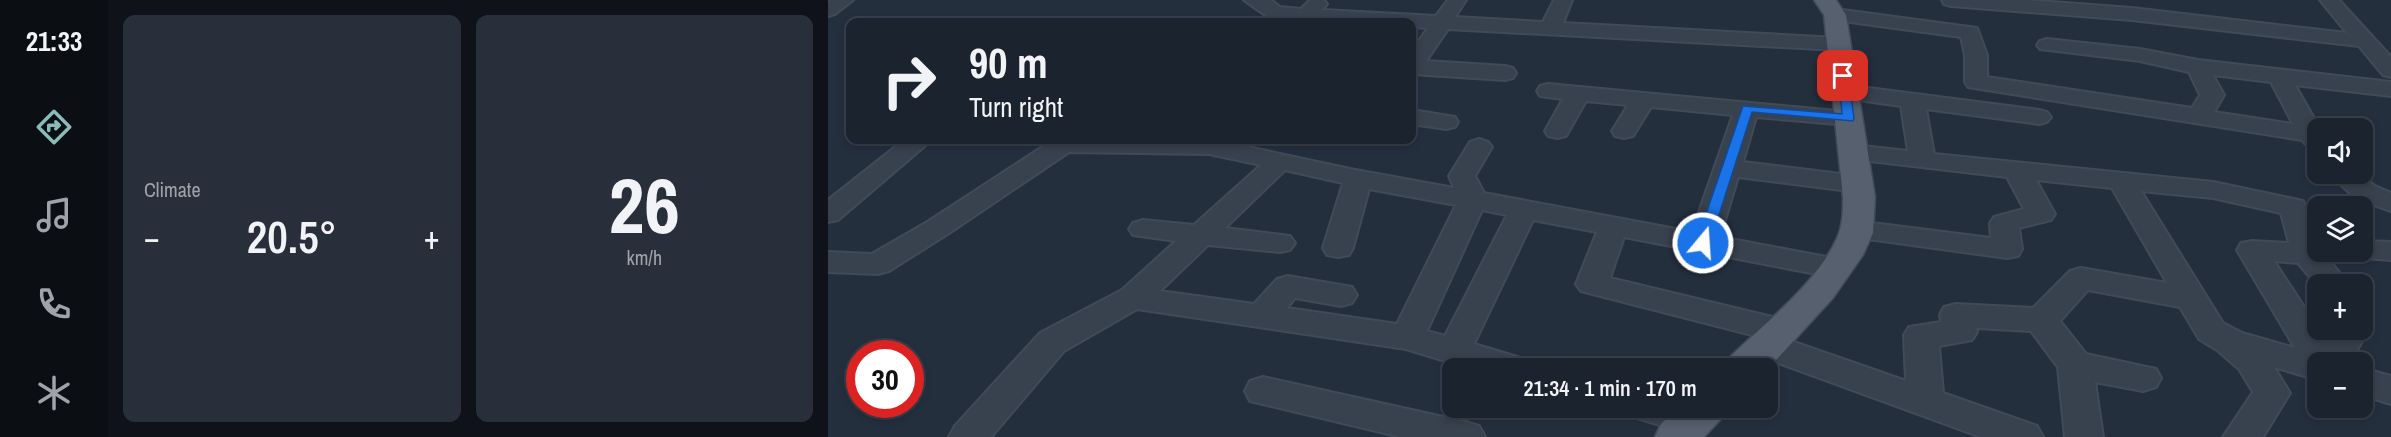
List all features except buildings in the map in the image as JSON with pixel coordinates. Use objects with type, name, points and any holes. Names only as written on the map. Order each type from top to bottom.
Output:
[{"type":"main road","points":[[1763,348],[1837,268],[1855,237],[1860,200],[1833,19]]},
{"type":"street","points":[[828,10],[843,0]]},
{"type":"street","points":[[1253,0],[1263,3],[1275,13],[1298,18]]},
{"type":"street","points":[[1304,18],[1320,0]]},
{"type":"street","points":[[1416,61],[1457,0]]},
{"type":"street","points":[[1550,29],[1563,0]]},
{"type":"street","points":[[1875,0],[1918,14],[1923,25]]},
{"type":"street","points":[[1952,0],[2038,4],[2132,14],[2223,25],[2377,49]]},
{"type":"street","points":[[2099,0],[2132,14]]},
{"type":"street","points":[[2329,0],[2377,49],[2391,70]]},
{"type":"street","points":[[2132,14],[2140,55]]},
{"type":"street","points":[[1416,22],[1550,29],[1833,19],[1923,25],[1970,32],[1976,55],[1976,82],[1980,108]]},
{"type":"street","points":[[2223,25],[2239,46]]},
{"type":"street","points":[[2047,45],[2140,55],[2198,67],[2391,89]]},
{"type":"street","points":[[1416,67],[1505,73]]},
{"type":"street","points":[[2198,67],[2212,95],[2200,115]]},
{"type":"street","points":[[2280,77],[2307,125]]},
{"type":"street","points":[[1976,82],[2200,115],[2307,137]]},
{"type":"street","points":[[1548,91],[1644,99],[1742,103],[1847,105],[1912,99],[2039,117]]},
{"type":"street","points":[[1557,131],[1578,94]]},
{"type":"street","points":[[1624,130],[1644,99]]},
{"type":"street","points":[[1912,99],[1922,160]]},
{"type":"street","points":[[1703,243],[1728,168],[1742,103]]},
{"type":"street","points":[[1416,118],[1446,122]]},
{"type":"street","points":[[828,214],[914,144]]},
{"type":"street","points":[[828,262],[878,264],[939,227],[1063,144]]},
{"type":"street","points":[[1218,144],[1277,153],[1358,178],[1837,268]]},
{"type":"street","points":[[1473,200],[1462,176],[1479,147]]},
{"type":"street","points":[[968,437],[1052,342],[1133,298],[1201,235],[1277,153]]},
{"type":"street","points":[[1853,153],[2213,190],[2293,207],[2307,232]]},
{"type":"street","points":[[1728,168],[1857,184]]},
{"type":"street","points":[[1856,230],[2007,249],[2004,223],[2041,214],[2017,170]]},
{"type":"street","points":[[1338,248],[1358,178]]},
{"type":"street","points":[[2122,181],[2211,331],[2229,341],[2252,360],[2272,393],[2242,437]]},
{"type":"street","points":[[2355,184],[2365,192],[2391,203]]},
{"type":"street","points":[[1407,337],[1473,200]]},
{"type":"street","points":[[1454,351],[1524,209]]},
{"type":"street","points":[[1614,226],[1592,284],[1763,348],[2024,437]]},
{"type":"street","points":[[1143,229],[1280,243]]},
{"type":"street","points":[[2307,252],[2252,250],[2315,352]]},
{"type":"street","points":[[2373,250],[2391,251]]},
{"type":"street","points":[[2041,320],[2081,278],[2191,298]]},
{"type":"street","points":[[1262,316],[1288,286],[1341,295]]},
{"type":"street","points":[[1133,298],[1407,337],[1478,358]]},
{"type":"street","points":[[1925,402],[1921,335],[1960,332],[1956,315],[2041,320],[2075,365],[2084,437]]},
{"type":"street","points":[[2229,341],[2307,364]]},
{"type":"street","points":[[2075,365],[2143,378]]},
{"type":"street","points":[[2373,384],[2391,390]]},
{"type":"street","points":[[1263,391],[1466,437]]},
{"type":"route","points":[[1703,243],[1747,109],[1849,118],[1843,76]]}]
